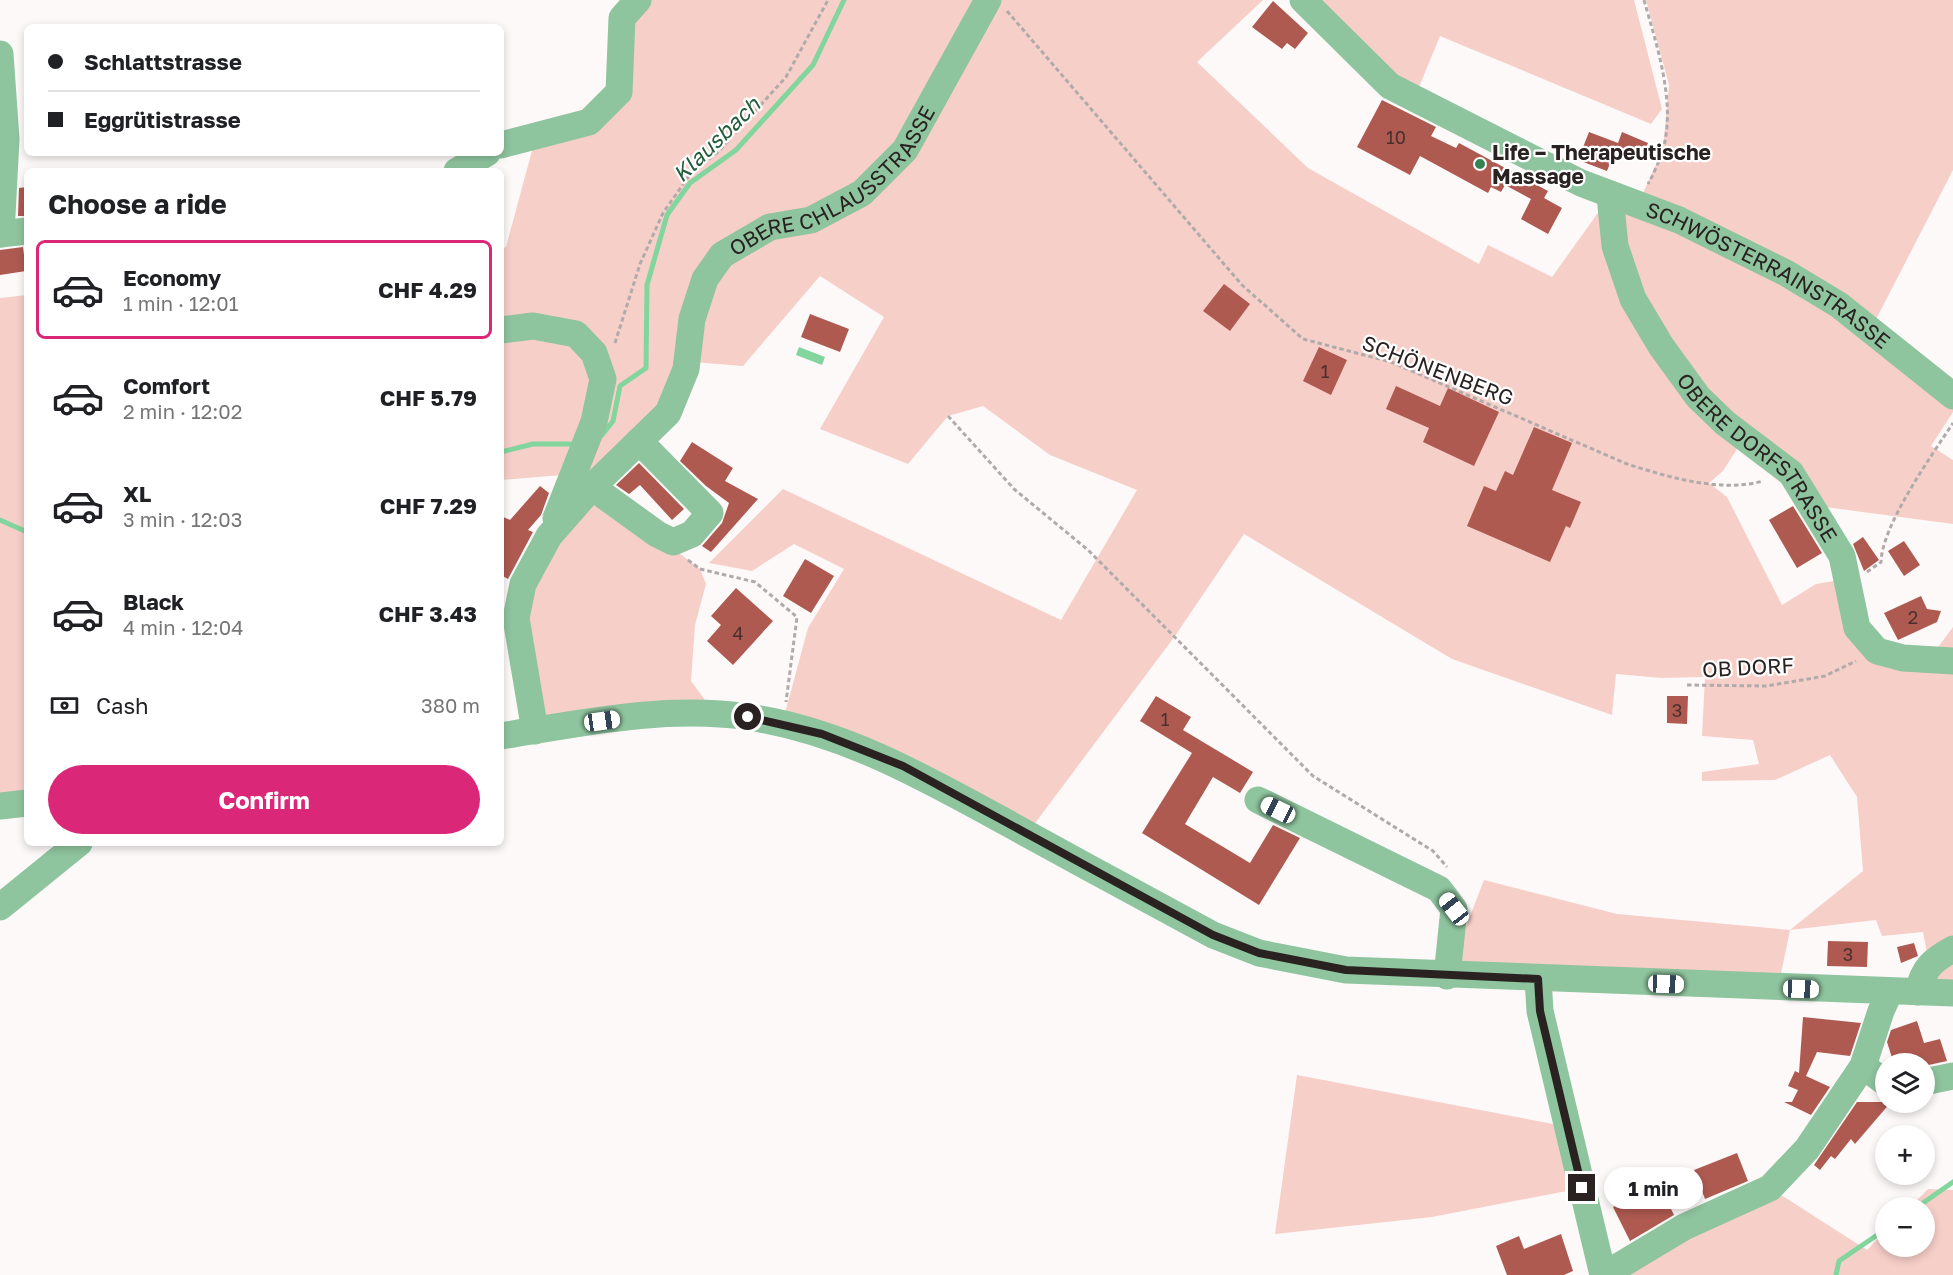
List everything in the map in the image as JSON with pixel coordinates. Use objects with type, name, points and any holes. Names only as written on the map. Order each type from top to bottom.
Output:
[{"type":"street","points":[[504,144],[589,122],[619,92],[622,18],[638,0]]},
{"type":"street","name":"SCHWÖSTERRAINSTRASSE","points":[[1303,0],[1390,86],[1610,196],[1721,239],[1821,293],[1953,396]]},
{"type":"street","name":"OBERE CHLAUSSTRASSE","points":[[535,731],[516,618],[523,584],[549,536],[592,487],[668,413],[686,369],[692,319],[705,279],[722,255],[770,227],[811,220],[862,193],[905,150],[997,4]]},
{"type":"street","points":[[0,54],[9,233]]},
{"type":"street","points":[[462,168],[482,156]]},
{"type":"street","name":"OBERE DORFSTRASSE","points":[[1610,196],[1620,264],[1633,299],[1661,346],[1698,398],[1725,423],[1791,473],[1842,556],[1857,628],[1877,651]]},
{"type":"street","points":[[504,330],[533,326],[576,334],[594,353],[603,379],[594,422],[549,536]]},
{"type":"street","points":[[592,487],[657,534],[674,542],[692,534],[710,513],[639,441]]},
{"type":"street","points":[[1877,651],[1903,658],[1953,661]]},
{"type":"street","points":[[504,736],[646,715],[682,714],[748,717],[822,734],[903,766],[1213,935],[1250,950],[1308,965],[1346,970],[1446,976],[1953,993]]},
{"type":"street","points":[[1258,800],[1439,889],[1454,909],[1446,976]]},
{"type":"street","points":[[0,806],[24,803]]},
{"type":"street","points":[[0,907],[75,846]]},
{"type":"street","points":[[1918,992],[1921,978],[1929,963],[1953,949]]},
{"type":"street","points":[[1538,979],[1540,1011],[1603,1275],[1684,1227],[1770,1188],[1807,1149],[1863,1066],[1890,991]]},
{"type":"street","points":[[1863,1066],[1875,1075]]},
{"type":"street","points":[[1935,1080],[1953,1076]]},
{"type":"path","points":[[603,379],[640,264],[663,213],[691,173],[718,152],[786,77],[828,0]]},
{"type":"path","points":[[1638,205],[1660,157],[1667,132],[1663,79],[1644,0]]},
{"type":"path","name":"SCHÖNENBERG","points":[[997,4],[1242,285],[1304,339],[1391,363],[1628,464],[1679,480],[1709,483],[1755,483],[1791,473]]},
{"type":"path","points":[[948,416],[1014,489],[1088,550],[1313,776],[1433,851],[1451,872]]},
{"type":"path","points":[[1846,579],[1865,573],[1881,562],[1881,550],[1904,502],[1953,423]]},
{"type":"path","points":[[683,555],[700,569],[755,582],[797,617],[786,705],[795,706]]},
{"type":"path","name":"OB DORF","points":[[1687,685],[1766,686],[1826,676],[1877,651]]},
{"type":"shaded area","points":[[644,0],[1263,0],[1197,62],[1308,168],[1479,264],[1488,245],[1552,277],[1610,196],[1638,204],[1663,149],[1669,85],[1646,0],[1953,0],[1953,170],[1870,331],[1953,396],[1953,412],[1931,446],[1953,460],[1953,524],[1810,505],[1737,449],[1723,471],[1709,483],[1727,497],[1782,605],[1816,584],[1846,579],[1857,628],[1922,669],[1953,627],[1953,993],[1918,992],[1929,963],[1923,932],[1882,936],[1876,920],[1790,930],[1863,871],[1857,797],[1830,755],[1775,780],[1702,781],[1702,772],[1759,764],[1753,740],[1702,736],[1705,677],[1661,678],[1616,674],[1612,715],[1452,659],[1244,534],[1175,636],[1027,834],[782,724],[808,628],[844,569],[794,544],[752,571],[709,563],[783,489],[1061,620],[1137,490],[1050,455],[983,406],[948,416],[908,464],[820,429],[884,317],[820,276],[743,366],[679,361],[650,422],[586,476],[562,475],[504,480],[504,248],[533,147],[624,94],[629,17]]},
{"type":"shaded area","points":[[1303,0],[1634,0],[1662,109],[1651,124],[1440,36],[1414,99]]},
{"type":"shaded area","points":[[24,295],[24,803],[0,806],[0,298]]},
{"type":"shaded area","points":[[799,347],[825,357],[822,365],[796,355]]},
{"type":"shaded area","points":[[592,487],[700,569],[706,584],[695,625],[691,681],[716,715],[535,731],[523,584]]},
{"type":"shaded area","points":[[1484,880],[1617,914],[1790,930],[1778,988],[1447,976]]},
{"type":"shaded area","points":[[1297,1075],[1553,1124],[1582,1188],[1432,1217],[1275,1234]]},
{"type":"shaded area","points":[[1770,1188],[1867,1250],[1875,1242],[1875,1257],[1935,1257],[1935,1197],[1920,1197],[1928,1189],[1953,1190],[1953,1275],[1604,1275]]},
{"type":"building","points":[[1273,1],[1308,33],[1295,49],[1287,43],[1282,49],[1252,27]]},
{"type":"building","points":[[1382,100],[1436,127],[1431,136],[1456,148],[1459,143],[1548,191],[1544,198],[1562,208],[1548,234],[1521,219],[1531,199],[1505,185],[1501,192],[1491,187],[1488,193],[1420,156],[1410,175],[1357,147]]},
{"type":"building","points":[[1589,132],[1618,143],[1622,132],[1648,143],[1642,159],[1616,148],[1607,171],[1578,160]]},
{"type":"building","points":[[24,187],[24,216],[18,216],[19,188]]},
{"type":"building","points":[[23,247],[24,271],[0,275],[0,250]]},
{"type":"building","points":[[1224,284],[1250,304],[1230,331],[1203,311]]},
{"type":"building","points":[[810,314],[849,329],[840,352],[801,337]]},
{"type":"building","points":[[1319,347],[1347,360],[1331,395],[1303,381]]},
{"type":"building","points":[[1396,386],[1440,406],[1448,388],[1499,412],[1474,466],[1423,442],[1429,428],[1386,409]]},
{"type":"building","points":[[1534,427],[1572,443],[1552,490],[1581,502],[1570,528],[1566,526],[1550,562],[1467,526],[1484,486],[1496,491],[1505,471],[1513,475]]},
{"type":"building","points":[[692,442],[733,468],[725,481],[758,499],[711,552],[702,546],[722,523],[729,503],[706,486],[680,461]]},
{"type":"building","points":[[639,463],[684,509],[672,520],[640,485],[629,494],[616,485]]},
{"type":"building","points":[[540,486],[549,493],[541,515],[528,530],[533,532],[508,579],[504,577],[504,517],[510,520]]},
{"type":"building","points":[[1793,506],[1822,553],[1797,568],[1769,520]]},
{"type":"building","points":[[1863,537],[1879,560],[1864,571],[1853,544]]},
{"type":"building","points":[[1904,541],[1920,565],[1904,576],[1888,551]]},
{"type":"building","points":[[805,559],[834,576],[811,613],[783,596]]},
{"type":"building","points":[[736,588],[773,621],[733,665],[707,641],[721,625],[711,616]]},
{"type":"building","points":[[1921,596],[1927,609],[1941,611],[1937,622],[1898,640],[1884,613]]},
{"type":"building","points":[[1156,696],[1191,717],[1183,730],[1253,772],[1240,793],[1213,777],[1185,824],[1250,863],[1273,825],[1300,838],[1259,905],[1142,833],[1192,753],[1140,721]]},
{"type":"building","points":[[1667,696],[1688,696],[1687,724],[1667,723]]},
{"type":"building","points":[[1828,941],[1868,942],[1867,967],[1827,966]]},
{"type":"building","points":[[1914,943],[1918,956],[1901,963],[1897,947]]},
{"type":"building","points":[[1803,1017],[1861,1023],[1850,1056],[1817,1052],[1806,1076],[1830,1087],[1811,1115],[1784,1102],[1792,1102],[1798,1090],[1788,1086],[1795,1071],[1799,1073]]},
{"type":"building","points":[[1917,1021],[1924,1043],[1940,1039],[1947,1061],[1935,1064],[1935,1053],[1890,1053],[1887,1042],[1891,1030]]},
{"type":"building","points":[[1857,1102],[1875,1102],[1875,1113],[1882,1113],[1855,1144],[1851,1139],[1835,1159],[1831,1156],[1820,1170],[1814,1165]]},
{"type":"building","points":[[1737,1153],[1748,1181],[1705,1199],[1694,1170]]},
{"type":"building","points":[[1659,1184],[1674,1215],[1630,1241],[1613,1207]]},
{"type":"building","points":[[1561,1234],[1573,1271],[1564,1275],[1507,1275],[1496,1246],[1519,1236],[1524,1249]]},
{"type":"waterway","name":"Klausbach","points":[[602,435],[613,421],[620,386],[646,368],[647,285],[667,215],[690,183],[736,150],[813,65],[844,0]]},
{"type":"waterway","name":"Klausbach","points":[[504,451],[533,444],[570,444]]},
{"type":"waterway","name":"Klausbach","points":[[0,520],[24,531]]},
{"type":"waterway","points":[[1932,1197],[1953,1182]]},
{"type":"waterway","points":[[1836,1275],[1839,1261],[1875,1236]]},
{"type":"place","name":"Life – Therapeutische Massage","points":[[1480,164]]},
{"type":"route","points":[[748,717],[822,734],[903,766],[1213,935],[1259,953],[1308,965],[1346,970],[1538,979],[1540,1011],[1582,1188]]}]
